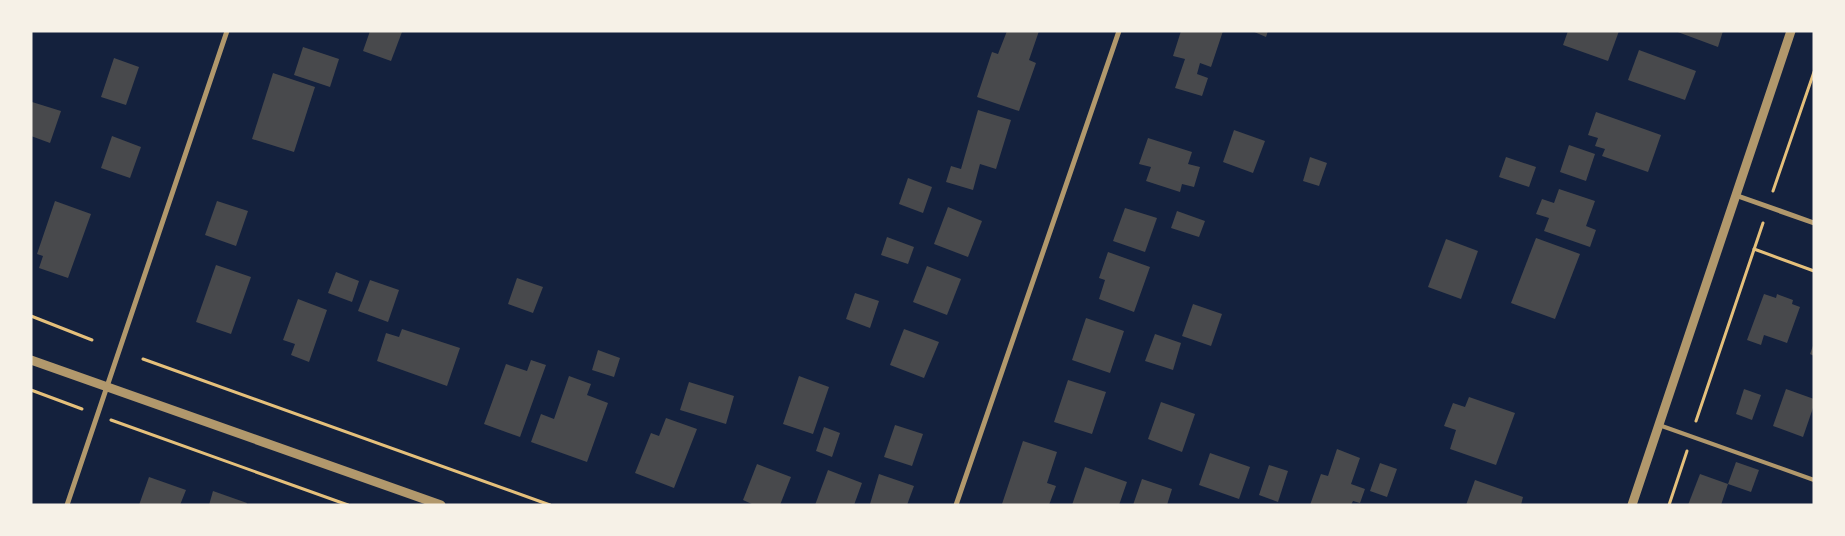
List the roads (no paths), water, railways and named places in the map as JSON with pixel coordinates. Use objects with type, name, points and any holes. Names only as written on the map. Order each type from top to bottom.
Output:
[{"type":"street","points":[[67,505],[227,31]]},
{"type":"street","points":[[956,505],[1119,31]]},
{"type":"street","points":[[1632,505],[1791,31]]},
{"type":"street","points":[[1735,195],[1814,223]]},
{"type":"street","points":[[31,360],[441,505]]},
{"type":"lane","points":[[1659,425],[1814,480]]}]
